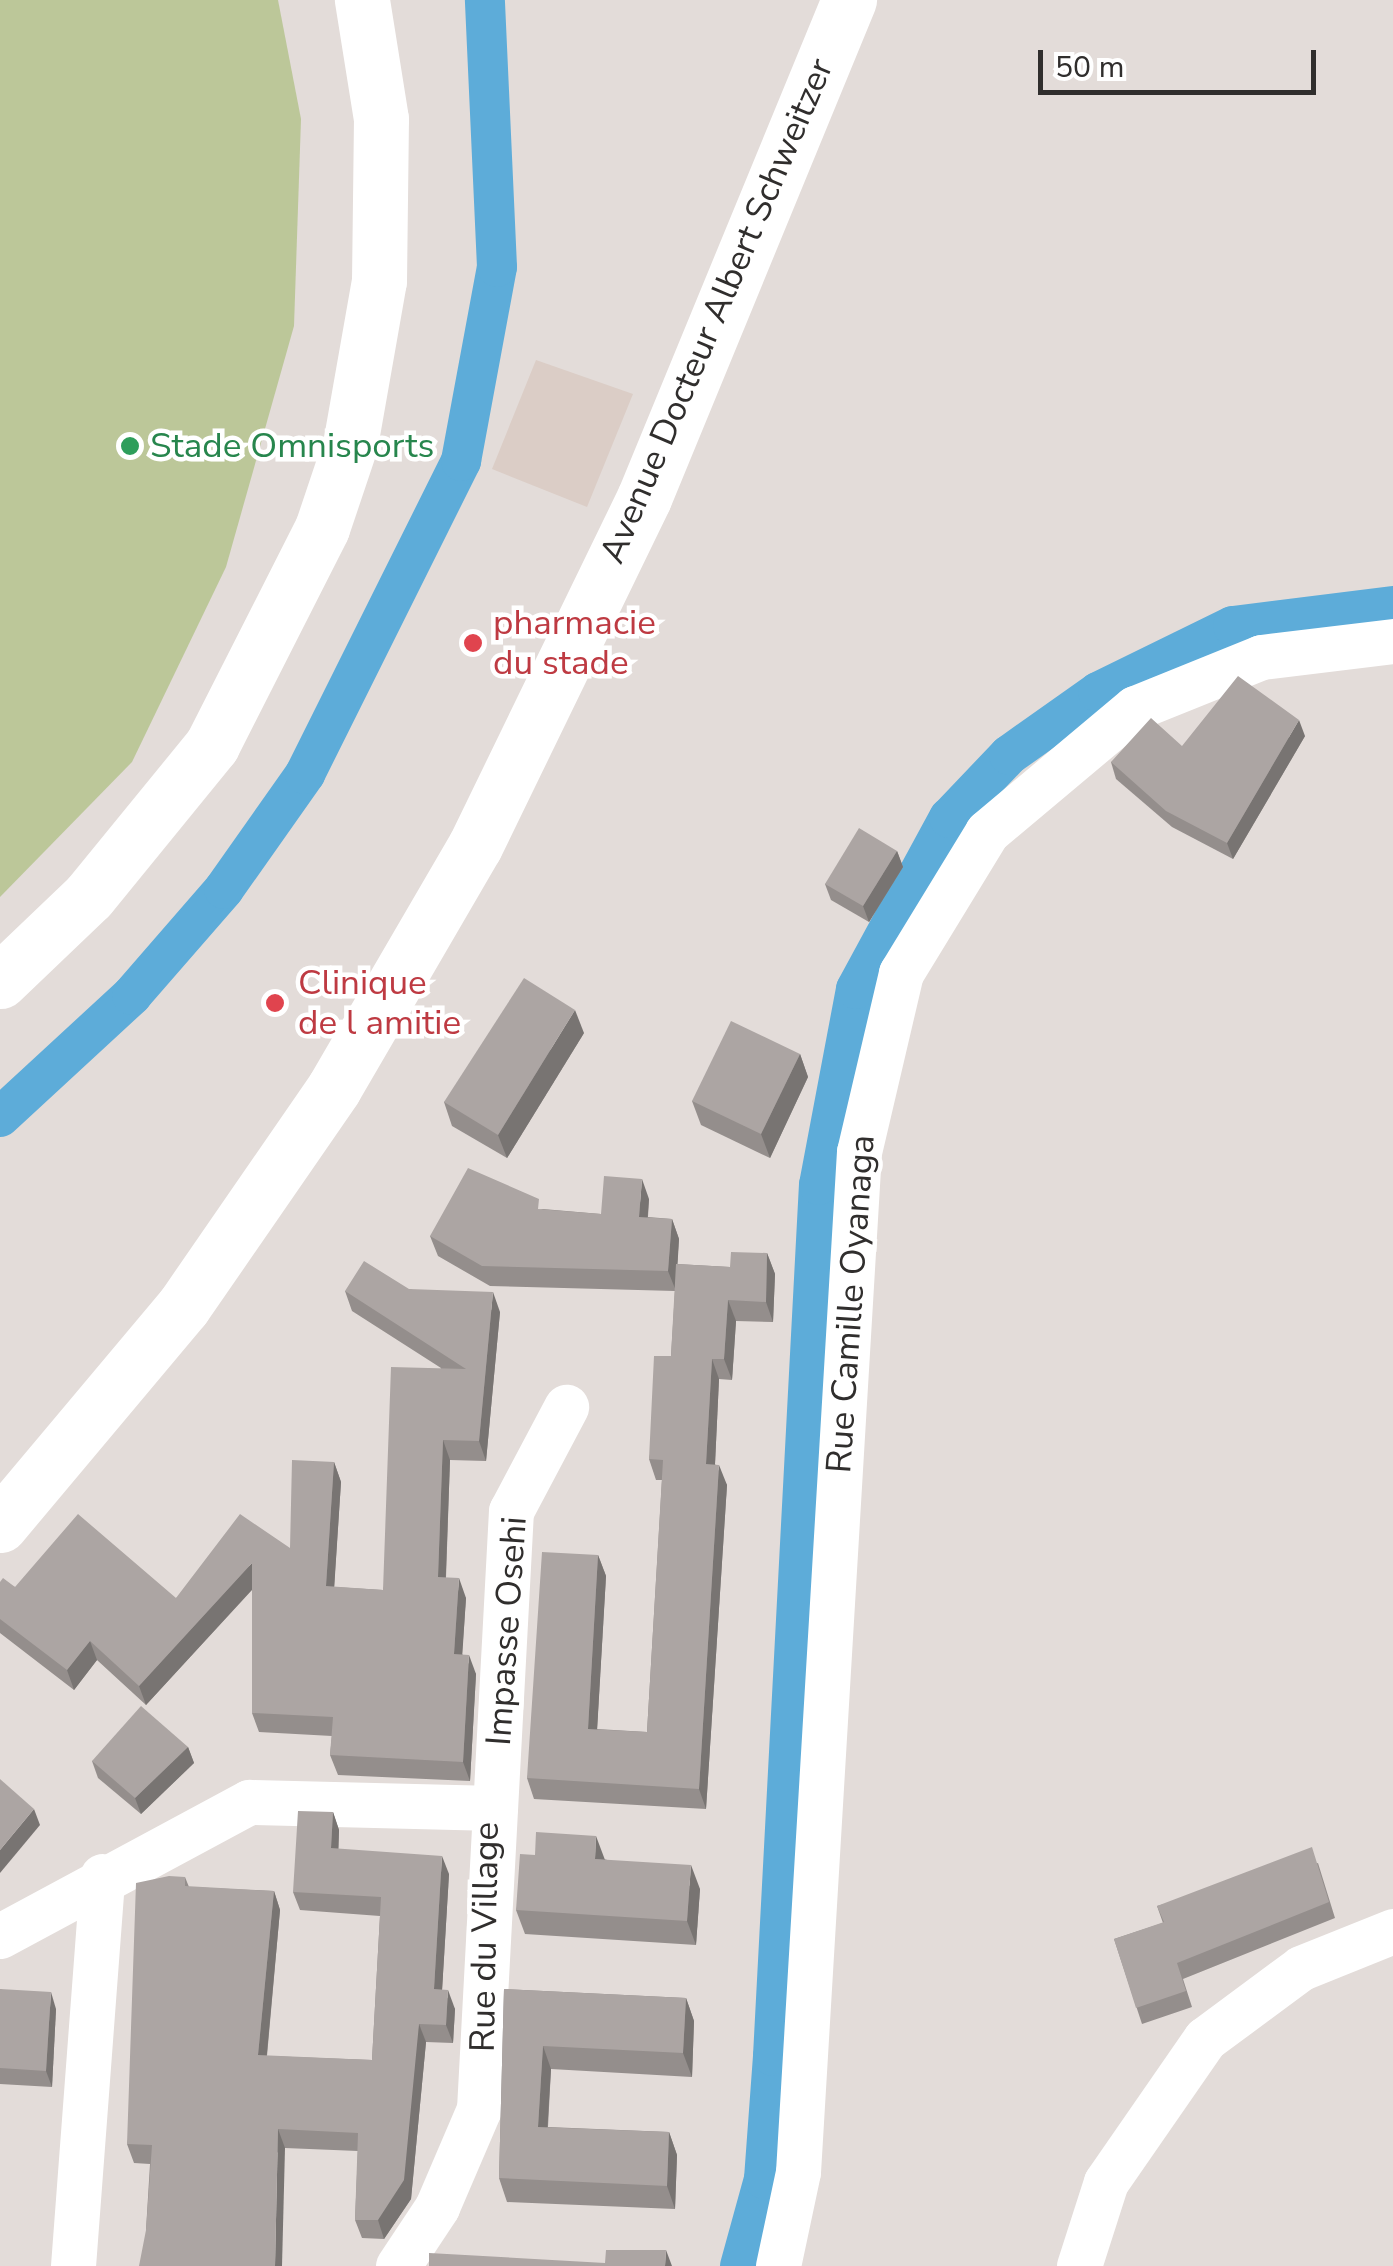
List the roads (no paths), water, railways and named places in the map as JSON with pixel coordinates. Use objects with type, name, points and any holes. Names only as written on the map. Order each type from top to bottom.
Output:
[{"type":"main road","points":[[0,981],[89,896],[212,745],[322,528],[350,445],[379,280],[381,120],[362,0]]},
{"type":"main road","name":"Avenue Docteur Albert Schweitzer","points":[[0,1526],[184,1307],[334,1088],[475,846],[644,498],[848,0]]},
{"type":"street","name":"Rue Camille Oyanaga","points":[[778,2266],[798,2172],[859,1152],[901,973],[987,832],[1135,708],[1262,657],[1393,642]]},
{"type":"street","name":"Impasse Osehi","points":[[495,1808],[511,1510],[566,1407]]},
{"type":"street","name":"Rue du Village","points":[[0,1936],[102,1876],[249,1802],[495,1808],[480,2109],[437,2207],[398,2266]]},
{"type":"street","points":[[73,2266],[102,1876]]},
{"type":"street","points":[[1079,2266],[1106,2182],[1205,2039],[1302,1968],[1393,1932]]},
{"type":"waterway","points":[[0,1117],[132,995],[224,889],[305,774],[461,461],[497,267],[485,0]]},
{"type":"waterway","points":[[740,2266],[764,2179],[773,2056],[819,1185],[856,989],[949,818],[1009,755],[1098,692],[1233,626],[1393,606]]},
{"type":"place","name":"Stade Omnisports","points":[[130,446]]},
{"type":"place","name":"pharmacie du stade","points":[[473,643]]},
{"type":"place","name":"Clinique de l amitie","points":[[275,1003]]}]
